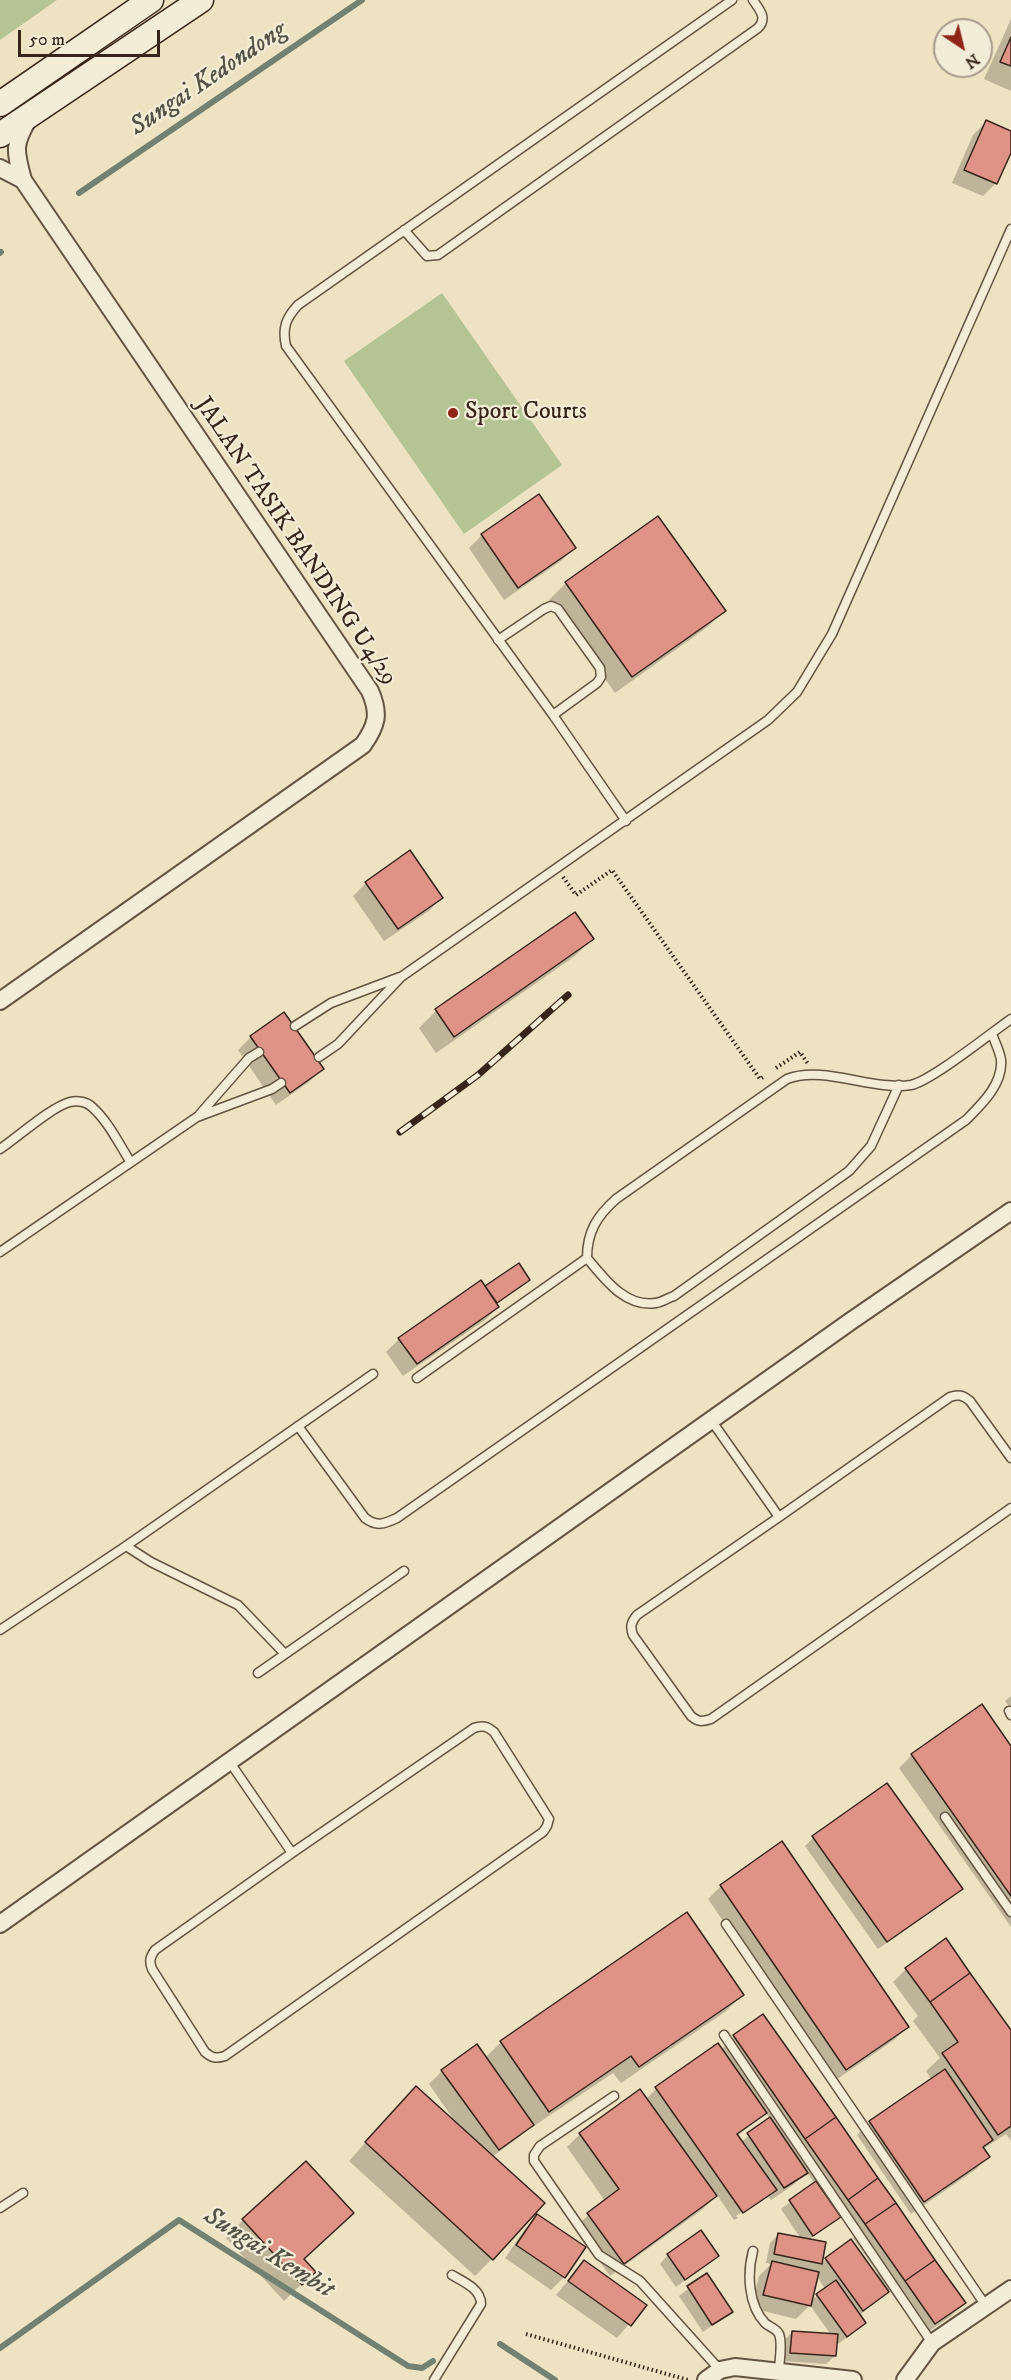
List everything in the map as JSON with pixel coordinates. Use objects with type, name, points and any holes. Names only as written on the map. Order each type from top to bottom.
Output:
[{"type":"main road","points":[[0,104],[151,0]]},
{"type":"main road","points":[[0,135],[201,0]]},
{"type":"street","name":"JALAN TASIK BANDING U4/29","points":[[0,1001],[363,746],[376,720],[376,705],[370,691],[23,180],[16,155],[18,137],[33,112]]},
{"type":"street","name":"JALAN TASIK BANDING U4/29","points":[[0,168],[23,180]]},
{"type":"street","points":[[0,1924],[711,1420],[1011,1211]]},
{"type":"street","points":[[905,2380],[932,2343],[1011,2289]]},
{"type":"street","points":[[705,2380],[720,2370],[735,2367],[853,2380]]},
{"type":"lane","points":[[626,821],[553,715],[286,346],[284,325],[288,315],[298,305],[732,0]]},
{"type":"lane","points":[[404,230],[427,256],[438,255],[759,28],[763,18],[753,0]]},
{"type":"lane","points":[[319,1057],[338,1044],[401,976],[768,720],[797,692],[818,662],[832,634],[1011,229]]},
{"type":"lane","points":[[498,640],[544,609],[551,606],[558,609],[600,668],[601,676],[597,683],[553,715]]},
{"type":"lane","points":[[295,1026],[331,1003],[401,976]]},
{"type":"lane","points":[[417,1378],[587,1258],[590,1231],[605,1209],[616,1199],[787,1079],[806,1075],[899,1085],[918,1083],[1011,1019]]},
{"type":"lane","points":[[298,1426],[365,1518],[374,1524],[383,1524],[398,1518],[966,1120],[986,1100],[998,1080],[1001,1060],[992,1033]]},
{"type":"lane","points":[[197,1117],[249,1058],[259,1052]]},
{"type":"lane","points":[[0,1252],[197,1117],[272,1089],[281,1083]]},
{"type":"lane","points":[[587,1258],[624,1296],[639,1302],[655,1303],[674,1296],[849,1171],[871,1146],[899,1085]]},
{"type":"lane","points":[[0,1149],[59,1107],[81,1101],[91,1106],[99,1114],[130,1161]]},
{"type":"lane","points":[[0,1630],[126,1546],[373,1374]]},
{"type":"lane","points":[[1011,1458],[970,1401],[964,1396],[950,1397],[637,1615],[630,1628],[691,1716],[697,1721],[704,1722],[1011,1508]]},
{"type":"lane","points":[[711,1420],[778,1516]]},
{"type":"lane","points":[[126,1546],[151,1562],[238,1605],[285,1654]]},
{"type":"lane","points":[[258,1673],[404,1571]]},
{"type":"lane","points":[[481,1726],[488,1727],[494,1732],[549,1819],[543,1832],[254,2036],[225,2056],[218,2059],[211,2057],[205,2052],[152,1969],[151,1956],[156,1950],[292,1853],[474,1728],[481,1726]]},
{"type":"lane","points":[[229,1761],[292,1853]]},
{"type":"lane","points":[[945,1817],[1011,1912]]},
{"type":"lane","points":[[726,1924],[986,2306]]},
{"type":"lane","points":[[724,2035],[932,2343]]},
{"type":"lane","points":[[614,2096],[540,2146],[534,2155],[534,2161],[599,2254],[640,2281],[720,2370]]},
{"type":"lane","points":[[0,2208],[23,2193]]},
{"type":"lane","points":[[753,2251],[750,2283],[754,2304],[765,2322],[778,2331],[780,2338],[779,2372]]},
{"type":"lane","points":[[434,2380],[481,2304],[476,2290],[452,2275]]},
{"type":"path","points":[[557,869],[576,895],[612,870],[760,1079]]},
{"type":"path","points":[[526,2334],[688,2380]]},
{"type":"green space","points":[[0,0],[57,0],[0,40]]},
{"type":"green space","name":"Sport Courts","points":[[442,293],[562,465],[464,534],[344,361]]},
{"type":"building","points":[[1011,37],[1011,66],[1000,62]]},
{"type":"building","points":[[986,120],[1011,131],[1011,153],[997,184],[964,170]]},
{"type":"building","points":[[539,494],[576,548],[518,588],[481,534]]},
{"type":"building","points":[[658,516],[726,611],[632,677],[565,582]]},
{"type":"building","points":[[410,850],[443,898],[398,929],[365,882]]},
{"type":"building","points":[[575,912],[594,939],[454,1037],[435,1009]]},
{"type":"building","points":[[284,1012],[324,1069],[290,1093],[250,1036]]},
{"type":"building","points":[[519,1263],[530,1280],[497,1303],[485,1286]]},
{"type":"building","points":[[481,1280],[499,1307],[417,1364],[398,1338]]},
{"type":"building","points":[[982,1704],[1011,1746],[1011,1896],[911,1754]]},
{"type":"building","points":[[887,1783],[963,1889],[887,1942],[812,1836]]},
{"type":"building","points":[[782,1841],[909,2027],[846,2070],[720,1885]]},
{"type":"building","points":[[687,1912],[744,1995],[639,2067],[631,2056],[549,2112],[500,2041]]},
{"type":"building","points":[[946,1938],[970,1973],[930,2002],[905,1968]]},
{"type":"building","points":[[970,1973],[1011,2030],[1011,2126],[998,2135],[942,2053],[958,2042],[930,2002]]},
{"type":"building","points":[[763,2014],[836,2117],[805,2139],[733,2035]]},
{"type":"building","points":[[718,2043],[767,2113],[737,2134],[777,2190],[743,2213],[655,2087]]},
{"type":"building","points":[[477,2044],[534,2125],[499,2150],[441,2070]]},
{"type":"building","points":[[945,2069],[993,2140],[983,2147],[990,2157],[924,2202],[869,2121]]},
{"type":"building","points":[[416,2086],[545,2203],[493,2260],[365,2142]]},
{"type":"building","points":[[640,2089],[717,2196],[624,2264],[587,2213],[619,2189],[579,2133]]},
{"type":"building","points":[[770,2117],[808,2173],[784,2188],[747,2133]]},
{"type":"building","points":[[836,2117],[878,2178],[848,2200],[805,2139]]},
{"type":"building","points":[[306,2161],[354,2213],[304,2259],[316,2272],[302,2285],[242,2219]]},
{"type":"building","points":[[878,2178],[896,2203],[865,2224],[848,2200]]},
{"type":"building","points":[[816,2181],[841,2217],[813,2236],[789,2200]]},
{"type":"building","points":[[896,2203],[935,2260],[905,2281],[865,2224]]},
{"type":"building","points":[[537,2214],[586,2247],[565,2278],[516,2245]]},
{"type":"building","points":[[701,2230],[719,2256],[685,2280],[667,2254]]},
{"type":"building","points":[[778,2233],[826,2242],[822,2264],[774,2254]]},
{"type":"building","points":[[851,2239],[889,2292],[863,2311],[825,2258]]},
{"type":"building","points":[[584,2260],[647,2305],[631,2326],[568,2281]]},
{"type":"building","points":[[935,2260],[966,2303],[935,2324],[905,2281]]},
{"type":"building","points":[[772,2261],[819,2272],[811,2306],[763,2295]]},
{"type":"building","points":[[707,2273],[733,2312],[712,2325],[687,2286]]},
{"type":"building","points":[[836,2280],[866,2323],[847,2337],[816,2294]]},
{"type":"building","points":[[792,2331],[838,2334],[836,2356],[790,2353]]},
{"type":"waterway","name":"Sungai Kedondong","points":[[79,193],[362,0]]},
{"type":"waterway","name":"Sungai Kembit","points":[[0,2348],[179,2220],[408,2366],[422,2368],[433,2361]]},
{"type":"waterway","name":"Sungai Kembit","points":[[500,2344],[555,2380]]},
{"type":"railway","points":[[400,1132],[478,1075],[568,995]]},
{"type":"place","name":"Sport Courts","points":[[453,413]]}]
